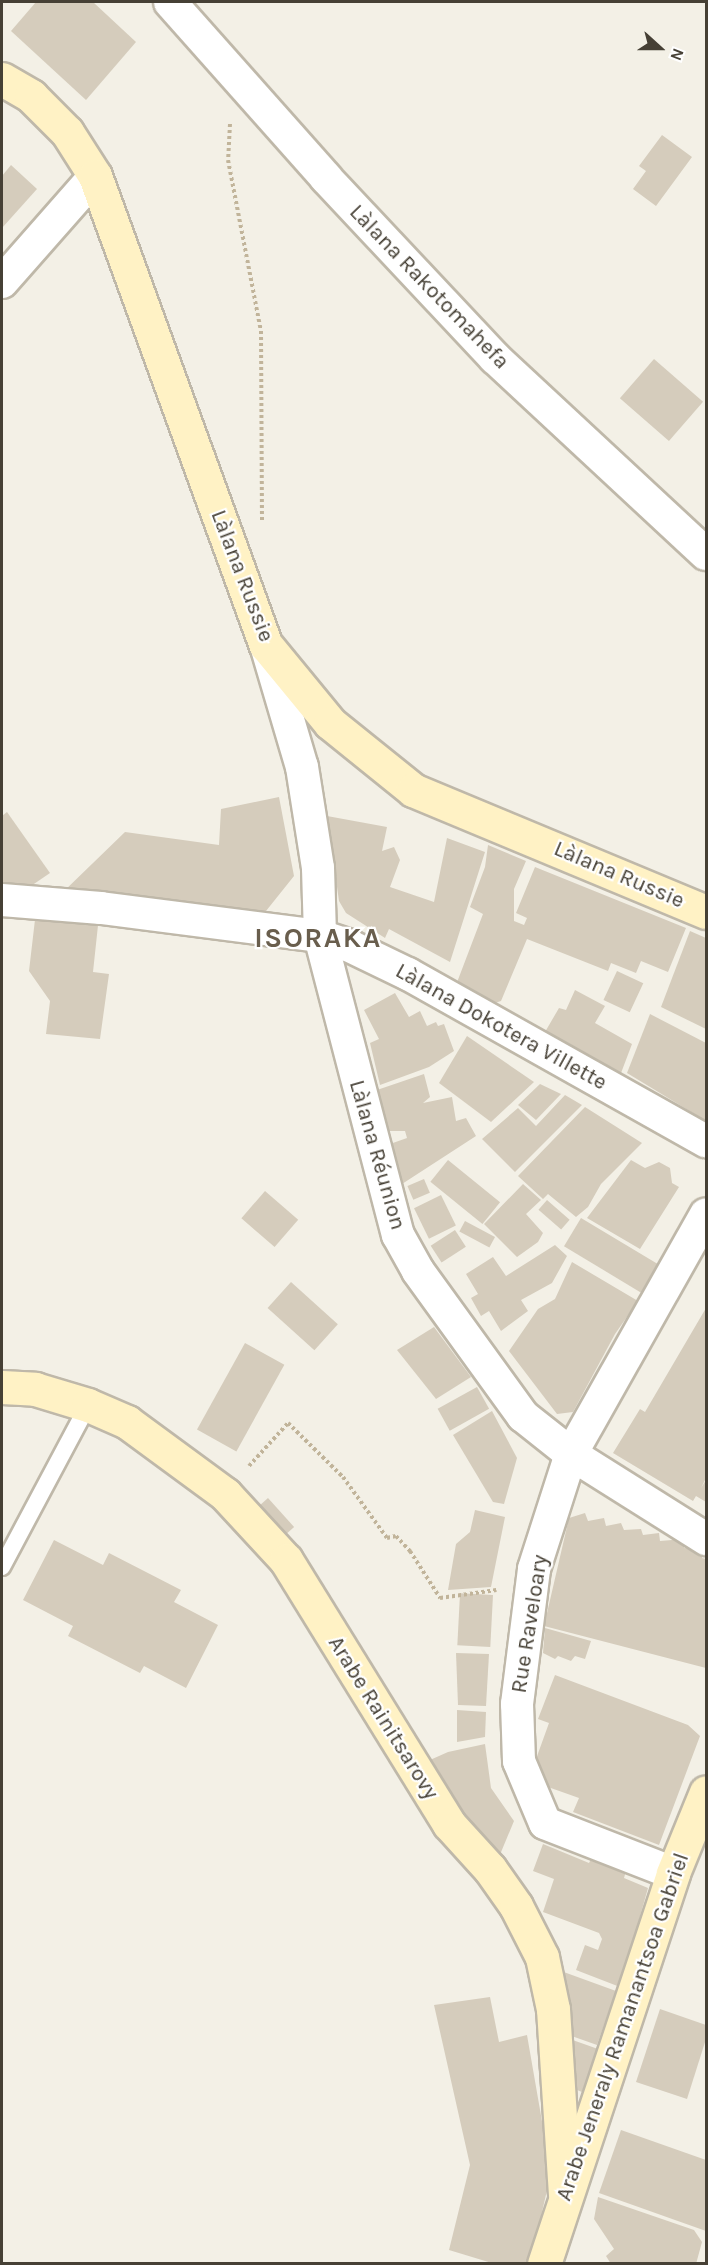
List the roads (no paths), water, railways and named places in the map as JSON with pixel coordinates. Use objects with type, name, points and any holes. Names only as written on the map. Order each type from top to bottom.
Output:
[{"type":"street","name":"Làlana Rakotomahefa","points":[[171,2],[495,358],[706,554]]},
{"type":"street","name":"Làlana Russie","points":[[2,79],[31,96],[67,132],[95,176],[266,645],[330,723],[413,790],[706,912]]},
{"type":"street","points":[[2,282],[95,176]]},
{"type":"street","name":"Làlana Réunion","points":[[266,645],[302,767],[318,868],[320,936],[398,1235],[418,1271],[522,1416],[571,1454],[706,1539]]},
{"type":"street","name":"Làlana Dokotera Villette","points":[[2,900],[101,908],[320,936],[408,974],[706,1141]]},
{"type":"street","name":"Rue Raveloary","points":[[673,1873],[545,1823],[519,1761],[517,1704],[534,1569],[571,1454],[706,1214]]},
{"type":"street","name":"Arabe Rainitsarovy","points":[[2,1387],[35,1389],[88,1404],[136,1428],[225,1494],[286,1560],[448,1824],[490,1869],[516,1906],[542,1957],[553,2008],[564,2195]]},
{"type":"street","name":"Arabe Jeneraly Ramanantsoa Gabriel","points":[[544,2264],[564,2195],[673,1873],[706,1792]]},
{"type":"lane","points":[[2,1567],[88,1404]]},
{"type":"district","name":"ISORAKA","points":[[318,938]]}]
